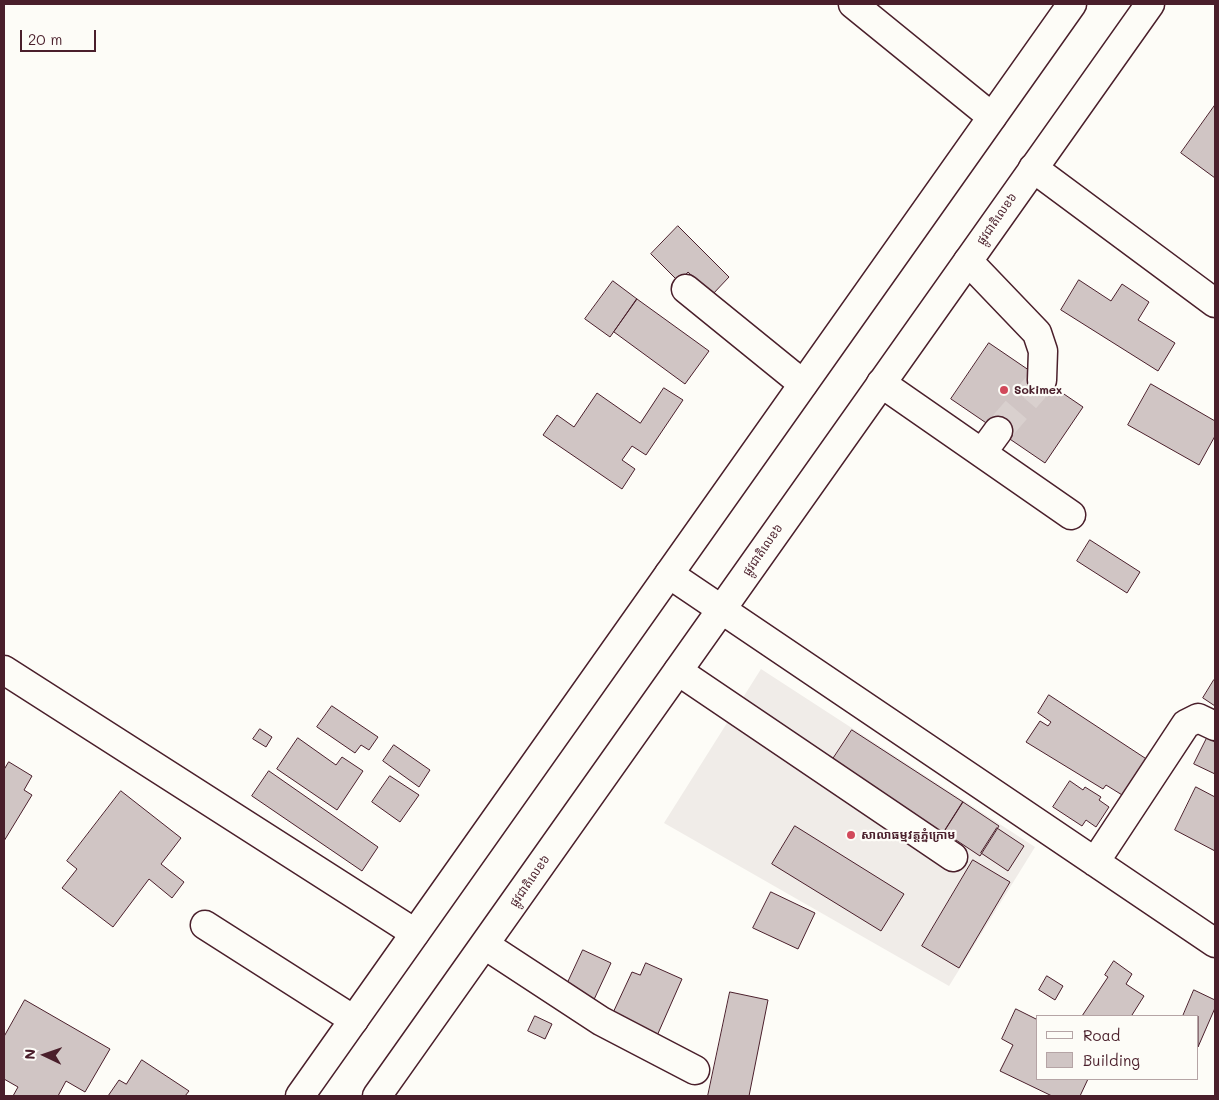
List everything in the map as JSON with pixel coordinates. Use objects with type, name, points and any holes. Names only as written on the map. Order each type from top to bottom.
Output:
[{"type":"main road","points":[[852,4],[992,116]]},
{"type":"main road","points":[[300,1096],[1072,4]]},
{"type":"main road","name":"ផ្លូវជាតិលេខ៦","points":[[377,1096],[1150,4]]},
{"type":"main road","points":[[1033,168],[1215,303]]},
{"type":"main road","points":[[968,262],[1038,333],[1043,351],[1042,380]]},
{"type":"main road","points":[[686,289],[803,384]]},
{"type":"main road","points":[[881,383],[1071,515]]},
{"type":"main road","points":[[982,453],[998,431]]},
{"type":"main road","points":[[669,574],[1215,943]]},
{"type":"main road","points":[[4,670],[415,934]]},
{"type":"main road","points":[[678,671],[953,857]]},
{"type":"main road","points":[[1095,862],[1186,724],[1198,718],[1215,726]]},
{"type":"main road","points":[[205,925],[354,1020]]},
{"type":"main road","points":[[485,944],[601,1021],[695,1070]]},
{"type":"shaded area","name":"សាលាធម្មវត្តភ្នំក្រោម","points":[[761,669],[1035,847],[949,986],[664,823]]},
{"type":"building","points":[[1215,105],[1215,178],[1181,153]]},
{"type":"building","points":[[678,226],[729,277],[712,295],[688,272],[679,282],[651,254]]},
{"type":"building","points":[[1079,280],[1111,301],[1122,284],[1149,302],[1138,320],[1175,343],[1158,371],[1061,310]]},
{"type":"building","points":[[613,281],[637,299],[610,337],[585,319]]},
{"type":"building","points":[[637,299],[709,351],[685,384],[614,332]]},
{"type":"building","points":[[989,343],[1083,407],[1045,463],[951,399]]},
{"type":"building","points":[[1151,384],[1215,421],[1215,436],[1199,465],[1128,425]]},
{"type":"building","points":[[664,388],[683,400],[646,455],[632,446],[622,460],[635,469],[622,489],[543,435],[557,415],[574,427],[597,393],[640,423]]},
{"type":"building","points":[[1090,540],[1140,572],[1127,593],[1077,561]]},
{"type":"building","points":[[1215,681],[1215,706],[1203,698]]},
{"type":"building","points":[[1049,695],[1151,762],[1127,798],[1106,785],[1103,789],[1026,742],[1040,721],[1048,726],[1051,722],[1038,713]]},
{"type":"building","points":[[332,706],[378,737],[369,750],[361,745],[355,753],[317,727]]},
{"type":"building","points":[[260,729],[272,737],[266,747],[253,739]]},
{"type":"building","points":[[852,730],[963,802],[940,838],[829,765]]},
{"type":"building","points":[[298,738],[336,765],[342,757],[363,771],[337,810],[277,769]]},
{"type":"building","points":[[1207,738],[1215,742],[1215,774],[1194,764]]},
{"type":"building","points":[[394,745],[430,770],[419,787],[383,761]]},
{"type":"building","points":[[9,762],[32,776],[24,790],[32,795],[4,841],[4,770]]},
{"type":"building","points":[[269,771],[378,847],[362,871],[252,796]]},
{"type":"building","points":[[390,776],[419,795],[400,822],[372,802]]},
{"type":"building","points":[[1070,781],[1083,790],[1085,787],[1101,797],[1099,800],[1109,807],[1096,827],[1086,820],[1082,826],[1053,807]]},
{"type":"building","points":[[1196,787],[1215,797],[1215,851],[1175,830]]},
{"type":"building","points":[[121,791],[181,838],[161,864],[184,882],[172,898],[149,879],[113,927],[62,888],[77,869],[67,861]]},
{"type":"building","points":[[963,802],[999,826],[980,856],[944,832]]},
{"type":"building","points":[[795,826],[904,894],[881,931],[772,864]]},
{"type":"building","points":[[997,828],[1024,846],[1008,871],[981,853]]},
{"type":"building","points":[[973,860],[1010,882],[959,968],[922,946]]},
{"type":"building","points":[[771,892],[815,913],[798,949],[753,928]]},
{"type":"building","points":[[583,950],[611,963],[591,1006],[563,993]]},
{"type":"building","points":[[1114,961],[1132,974],[1126,984],[1144,996],[1132,1015],[1083,1015],[1108,977],[1105,975]]},
{"type":"building","points":[[646,963],[682,979],[656,1038],[611,1017],[632,972],[640,975]]},
{"type":"building","points":[[1047,976],[1063,986],[1055,1000],[1039,990]]},
{"type":"building","points":[[1194,990],[1215,1000],[1215,1008],[1199,1045],[1199,1015],[1183,1015]]},
{"type":"building","points":[[730,992],[768,1000],[749,1096],[708,1096]]},
{"type":"building","points":[[25,1000],[110,1049],[85,1092],[66,1081],[58,1096],[13,1096],[18,1087],[4,1079],[4,1037]]},
{"type":"building","points":[[1016,1009],[1036,1019],[1036,1080],[1088,1080],[1080,1096],[1052,1096],[1000,1071],[1013,1045],[1002,1039]]},
{"type":"building","points":[[535,1016],[552,1024],[545,1039],[528,1031]]},
{"type":"building","points":[[142,1060],[189,1091],[185,1096],[108,1096],[119,1080],[126,1084]]},
{"type":"tunnel","points":[[998,431],[1042,380]]},
{"type":"place","name":"Sokimex","points":[[1004,390]]},
{"type":"place","name":"សាលាធម្មវត្តភ្នំក្រោម","points":[[851,835]]}]
